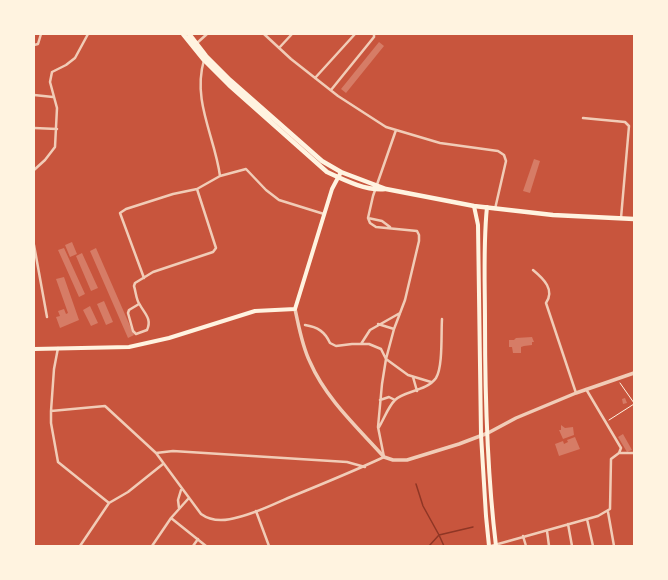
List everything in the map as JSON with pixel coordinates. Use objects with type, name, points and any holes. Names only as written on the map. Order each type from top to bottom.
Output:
[{"type":"main road","points":[[183,34],[230,80],[322,161],[341,172],[376,188]]},
{"type":"main road","points":[[189,34],[204,60],[301,150],[327,172],[339,177],[376,188],[474,206],[553,215],[634,219]]},
{"type":"main road","points":[[34,349],[129,347],[169,338],[255,312],[295,309],[332,189],[341,172]]},
{"type":"main road","points":[[474,206],[478,224],[480,341],[488,433],[493,546]]},
{"type":"main road","points":[[487,207],[485,223],[485,342],[482,355],[481,435],[484,500],[493,546]]},
{"type":"main road","points":[[480,341],[485,342]]},
{"type":"street","points":[[34,44],[38,44],[41,34]]},
{"type":"street","points":[[34,170],[45,160],[55,147],[57,108],[50,82],[53,70],[60,69],[75,58],[88,34]]},
{"type":"street","points":[[194,45],[207,34]]},
{"type":"street","points":[[264,34],[315,78],[386,127],[440,144],[498,151],[502,153],[506,161],[495,208]]},
{"type":"street","points":[[279,48],[292,34]]},
{"type":"street","points":[[315,78],[355,34]]},
{"type":"street","points":[[331,90],[374,37],[374,34]]},
{"type":"street","points":[[204,60],[200,78],[204,116],[220,176]]},
{"type":"street","points":[[34,95],[53,96]]},
{"type":"street","points":[[583,118],[625,122],[629,126],[621,218]]},
{"type":"street","points":[[34,128],[57,128]]},
{"type":"street","points":[[384,458],[378,427],[386,359],[394,330],[405,300],[420,238],[417,231],[390,227],[376,227],[370,224],[368,218],[376,188],[396,130]]},
{"type":"street","points":[[144,278],[120,213],[126,209],[173,194],[197,189],[220,176],[246,169],[266,190],[279,200],[325,214]]},
{"type":"street","points":[[139,304],[128,310],[133,331],[136,334],[147,330],[150,324],[139,304],[134,286],[135,283],[153,272],[213,252],[216,248],[197,189]]},
{"type":"street","points":[[368,218],[382,221],[390,227]]},
{"type":"street","points":[[34,245],[47,317]]},
{"type":"street","points":[[34,266],[38,265]]},
{"type":"street","points":[[533,270],[545,279],[550,292],[550,297],[546,304],[576,393]]},
{"type":"street","points":[[295,309],[302,340],[310,362],[327,392],[384,458]]},
{"type":"street","points":[[361,344],[370,330],[378,324],[400,313]]},
{"type":"street","points":[[378,427],[395,400],[417,391],[431,382],[438,374],[442,320]]},
{"type":"street","points":[[378,324],[394,330]]},
{"type":"street","points":[[306,325],[314,326],[326,334],[330,343],[336,346],[361,344],[381,349],[386,359],[413,377],[431,382]]},
{"type":"street","points":[[58,348],[54,369],[51,411],[51,423],[58,462],[109,502]]},
{"type":"street","points":[[51,411],[104,406],[156,453],[181,490],[201,514],[208,519],[224,520],[256,511],[384,458],[408,460],[488,433],[516,418],[576,393],[634,374]]},
{"type":"street","points":[[413,377],[417,391]]},
{"type":"street","points":[[586,389],[619,444],[621,451],[619,453]]},
{"type":"street","points":[[380,400],[389,397],[395,400]]},
{"type":"street","points":[[156,453],[173,452],[347,462],[364,467]]},
{"type":"street","points":[[614,546],[608,512],[610,509],[611,459],[619,453],[634,453]]},
{"type":"street","points":[[80,546],[109,502],[128,492],[163,464]]},
{"type":"street","points":[[180,508],[178,500],[181,490]]},
{"type":"street","points":[[152,546],[171,518],[188,499]]},
{"type":"street","points":[[256,511],[269,546]]},
{"type":"street","points":[[493,546],[608,512]]},
{"type":"street","points":[[171,518],[206,546]]},
{"type":"street","points":[[587,519],[593,546]]},
{"type":"street","points":[[568,524],[572,546]]},
{"type":"street","points":[[547,531],[550,546]]},
{"type":"street","points":[[523,536],[526,546]]},
{"type":"street","points":[[193,546],[198,539]]},
{"type":"path","points":[[606,422],[634,403],[618,379]]},
{"type":"building","points":[[379,42],[384,46],[346,93],[341,89]]},
{"type":"building","points":[[534,159],[540,161],[530,193],[523,191]]},
{"type":"building","points":[[72,242],[77,254],[70,257],[65,245]]},
{"type":"building","points":[[64,248],[85,294],[79,297],[58,250]]},
{"type":"building","points":[[96,248],[134,335],[128,338],[90,251]]},
{"type":"building","points":[[82,253],[98,288],[91,291],[76,256]]},
{"type":"building","points":[[64,277],[79,320],[60,328],[56,317],[60,316],[58,311],[64,309],[66,314],[68,313],[56,279]]},
{"type":"building","points":[[104,301],[113,322],[106,325],[97,304]]},
{"type":"building","points":[[90,306],[98,323],[91,326],[83,310]]},
{"type":"building","points":[[532,337],[534,342],[532,342],[532,345],[521,347],[521,353],[513,353],[512,347],[509,347],[509,340]]},
{"type":"building","points":[[625,398],[627,403],[623,404],[622,399]]},
{"type":"building","points":[[561,425],[565,428],[573,427],[574,435],[563,439],[559,430],[561,430]]},
{"type":"building","points":[[623,434],[632,450],[627,452],[618,437]]},
{"type":"building","points":[[575,437],[580,449],[559,456],[555,444],[563,441],[564,444],[568,442],[567,440]]},
{"type":"waterway","points":[[416,484],[423,506],[439,535],[429,546]]},
{"type":"waterway","points":[[444,546],[439,535],[473,527]]}]
